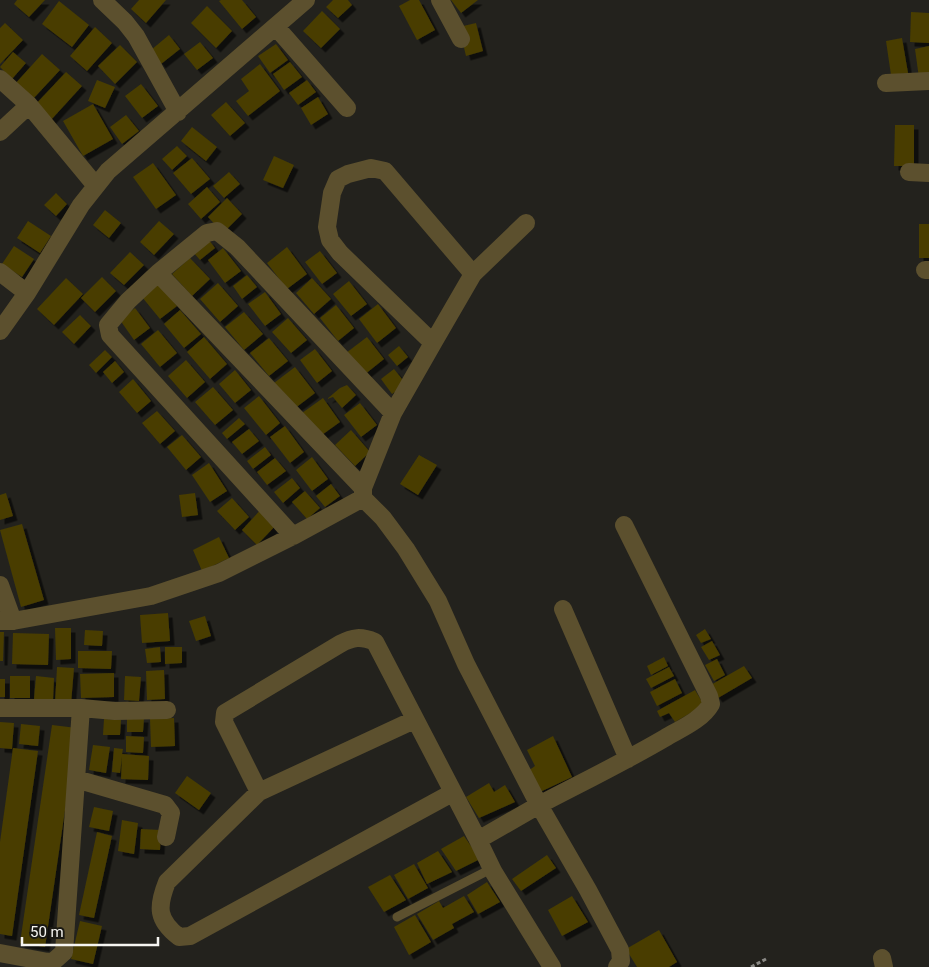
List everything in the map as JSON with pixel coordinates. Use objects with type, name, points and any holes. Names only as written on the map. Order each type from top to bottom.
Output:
[{"type":"street","points":[[102,0],[125,22],[136,36],[178,112]]},
{"type":"street","points":[[0,331],[27,293],[81,205],[108,171],[306,0]]},
{"type":"street","points":[[440,0],[461,40]]},
{"type":"street","points":[[276,27],[347,108]]},
{"type":"street","points":[[0,79],[29,105],[96,186]]},
{"type":"street","points":[[886,83],[929,81]]},
{"type":"street","points":[[0,132],[29,105]]},
{"type":"street","points":[[433,343],[340,253],[330,240],[328,227],[332,193],[338,180],[348,174],[371,168],[385,171],[473,274]]},
{"type":"street","points":[[909,172],[929,173]]},
{"type":"street","points":[[0,585],[7,621],[151,596],[219,572],[293,536],[363,493],[393,413],[473,274],[526,223]]},
{"type":"street","points":[[293,536],[110,335],[108,325],[128,300],[207,233],[218,231],[237,247],[393,413]]},
{"type":"street","points":[[0,272],[27,293]]},
{"type":"street","points":[[158,273],[363,493],[406,549],[438,601],[466,664],[539,805],[620,950],[621,961],[617,967]]},
{"type":"street","points":[[478,840],[692,722],[707,712],[711,704],[709,696],[624,525]]},
{"type":"street","points":[[563,610],[628,759]]},
{"type":"street","points":[[259,792],[224,722],[225,713],[340,644],[358,637],[375,642],[478,840],[491,869],[552,967]]},
{"type":"street","points":[[0,708],[81,708],[115,711],[167,710]]},
{"type":"street","points":[[0,953],[48,962],[54,961],[64,952],[81,708]]},
{"type":"street","points":[[414,720],[259,792],[167,882],[161,898],[161,914],[168,929],[179,937],[190,936],[452,792]]},
{"type":"street","points":[[76,779],[165,806],[171,813],[166,837]]},
{"type":"lane","points":[[397,917],[491,869]]},
{"type":"path","points":[[751,967],[766,959]]},
{"type":"building","points":[[17,0],[45,0],[29,17],[14,4]]},
{"type":"building","points":[[139,0],[166,0],[146,23],[131,9]]},
{"type":"building","points":[[242,0],[256,17],[242,29],[219,1]]},
{"type":"building","points":[[333,0],[348,0],[352,5],[338,18],[326,7]]},
{"type":"building","points":[[410,0],[419,0],[435,30],[417,40],[399,6]]},
{"type":"building","points":[[451,0],[478,0],[461,13]]},
{"type":"building","points":[[59,1],[89,25],[72,47],[42,24]]},
{"type":"building","points":[[207,6],[232,31],[216,48],[191,23]]},
{"type":"building","points":[[322,11],[340,29],[321,48],[303,31]]},
{"type":"building","points":[[911,12],[929,13],[929,43],[910,42]]},
{"type":"building","points":[[5,23],[23,40],[0,64],[0,28]]},
{"type":"building","points":[[476,23],[483,51],[466,56],[459,27]]},
{"type":"building","points":[[95,27],[112,43],[87,71],[70,56]]},
{"type":"building","points":[[169,35],[180,49],[161,64],[151,50]]},
{"type":"building","points":[[902,38],[908,73],[891,75],[886,41]]},
{"type":"building","points":[[200,42],[213,58],[197,70],[184,54]]},
{"type":"building","points":[[276,44],[288,60],[270,73],[258,56]]},
{"type":"building","points":[[120,45],[137,62],[115,84],[98,66]]},
{"type":"building","points":[[929,46],[929,76],[919,78],[915,49]]},
{"type":"building","points":[[13,52],[26,63],[12,79],[0,67]]},
{"type":"building","points":[[42,54],[60,70],[32,100],[15,84]]},
{"type":"building","points":[[290,62],[302,77],[284,90],[273,74]]},
{"type":"building","points":[[260,64],[280,91],[248,116],[236,101],[249,91],[241,79]]},
{"type":"building","points":[[66,72],[82,86],[50,121],[34,106]]},
{"type":"building","points":[[97,80],[115,87],[105,108],[88,101]]},
{"type":"building","points":[[307,80],[316,92],[298,105],[289,93]]},
{"type":"building","points":[[141,84],[158,106],[142,118],[125,96]]},
{"type":"building","points":[[318,97],[328,114],[311,125],[301,108]]},
{"type":"building","points":[[226,102],[245,123],[230,136],[211,115]]},
{"type":"building","points":[[93,104],[113,139],[83,156],[63,121]]},
{"type":"building","points":[[126,115],[139,131],[122,144],[110,127]]},
{"type":"building","points":[[895,125],[914,125],[914,166],[894,166]]},
{"type":"building","points":[[192,127],[217,147],[206,161],[181,141]]},
{"type":"building","points":[[177,146],[187,156],[172,170],[162,159]]},
{"type":"building","points":[[274,156],[294,165],[283,188],[263,180]]},
{"type":"building","points":[[192,158],[210,179],[191,194],[173,173]]},
{"type":"building","points":[[153,163],[176,195],[156,209],[133,177]]},
{"type":"building","points":[[229,172],[240,184],[224,198],[213,186]]},
{"type":"building","points":[[207,187],[220,202],[201,219],[188,204]]},
{"type":"building","points":[[56,193],[67,204],[56,216],[44,205]]},
{"type":"building","points":[[227,198],[242,214],[223,233],[208,217]]},
{"type":"building","points":[[105,210],[121,223],[109,238],[93,225]]},
{"type":"building","points":[[28,221],[51,236],[40,253],[17,238]]},
{"type":"building","points":[[159,221],[174,234],[154,255],[140,242]]},
{"type":"building","points":[[919,224],[929,224],[929,258],[919,258]]},
{"type":"building","points":[[209,240],[215,248],[200,260],[193,252]]},
{"type":"building","points":[[14,246],[34,259],[22,277],[2,264]]},
{"type":"building","points":[[287,247],[307,274],[287,289],[267,263]]},
{"type":"building","points":[[223,248],[241,271],[225,283],[208,260]]},
{"type":"building","points":[[320,251],[337,273],[322,284],[305,262]]},
{"type":"building","points":[[130,252],[144,265],[124,285],[110,273]]},
{"type":"building","points":[[190,258],[210,279],[192,296],[172,274]]},
{"type":"building","points":[[247,275],[257,287],[242,299],[233,286]]},
{"type":"building","points":[[102,277],[116,291],[95,312],[81,298]]},
{"type":"building","points":[[66,278],[83,294],[54,325],[37,309]]},
{"type":"building","points":[[312,278],[331,299],[314,314],[296,293]]},
{"type":"building","points":[[349,281],[367,304],[351,316],[333,294]]},
{"type":"building","points":[[159,283],[177,306],[160,319],[142,297]]},
{"type":"building","points":[[218,283],[238,306],[220,322],[200,299]]},
{"type":"building","points":[[265,292],[281,314],[265,326],[248,304]]},
{"type":"building","points":[[378,304],[396,328],[377,343],[359,319]]},
{"type":"building","points":[[336,305],[354,328],[338,341],[320,318]]},
{"type":"building","points":[[135,308],[150,328],[134,340],[120,320]]},
{"type":"building","points":[[180,310],[201,334],[184,348],[164,324]]},
{"type":"building","points":[[244,312],[263,334],[244,350],[225,327]]},
{"type":"building","points":[[80,315],[91,326],[74,344],[62,332]]},
{"type":"building","points":[[288,318],[307,340],[291,353],[272,332]]},
{"type":"building","points":[[158,330],[177,353],[160,367],[141,344]]},
{"type":"building","points":[[204,337],[227,364],[210,379],[187,352]]},
{"type":"building","points":[[367,337],[384,359],[364,375],[346,353]]},
{"type":"building","points":[[269,338],[288,361],[269,376],[250,353]]},
{"type":"building","points":[[399,346],[408,357],[397,366],[388,355]]},
{"type":"building","points":[[315,349],[332,371],[317,383],[300,360]]},
{"type":"building","points":[[105,350],[112,357],[96,373],[89,365]]},
{"type":"building","points":[[186,360],[205,382],[187,398],[168,376]]},
{"type":"building","points":[[115,361],[124,372],[112,383],[103,372]]},
{"type":"building","points":[[295,367],[315,393],[294,409],[274,383]]},
{"type":"building","points":[[394,369],[406,384],[392,394],[381,379]]},
{"type":"building","points":[[235,370],[251,390],[235,403],[219,384]]},
{"type":"building","points":[[133,379],[151,401],[137,413],[119,392]]},
{"type":"building","points":[[347,385],[356,395],[342,408],[333,397],[327,399],[340,388]]},
{"type":"building","points":[[213,387],[233,410],[215,425],[195,402]]},
{"type":"building","points":[[259,396],[280,423],[266,435],[244,408]]},
{"type":"building","points":[[323,398],[340,422],[319,437],[302,413]]},
{"type":"building","points":[[360,403],[377,425],[361,437],[344,415]]},
{"type":"building","points":[[157,411],[175,431],[160,444],[142,423]]},
{"type":"building","points":[[239,418],[245,424],[227,439],[222,433]]},
{"type":"building","points":[[285,426],[304,452],[290,463],[270,437]]},
{"type":"building","points":[[249,429],[259,441],[242,454],[232,442]]},
{"type":"building","points":[[351,430],[370,452],[355,466],[335,445]]},
{"type":"building","points":[[182,435],[201,457],[186,470],[167,447]]},
{"type":"building","points":[[265,447],[271,455],[253,469],[247,461]]},
{"type":"building","points":[[419,455],[437,465],[418,495],[400,484]]},
{"type":"building","points":[[312,457],[328,479],[312,491],[296,470]]},
{"type":"building","points":[[275,458],[286,471],[267,485],[257,472]]},
{"type":"building","points":[[209,463],[227,491],[210,502],[192,475]]},
{"type":"building","points":[[292,478],[300,488],[283,503],[274,492]]},
{"type":"building","points":[[331,484],[340,496],[325,507],[316,496]]},
{"type":"building","points":[[305,491],[320,508],[307,519],[292,502]]},
{"type":"building","points":[[6,493],[13,516],[0,520],[0,495]]},
{"type":"building","points":[[195,493],[198,515],[182,517],[179,495]]},
{"type":"building","points":[[232,498],[249,517],[235,530],[217,511]]},
{"type":"building","points":[[263,507],[279,522],[257,545],[242,530]]},
{"type":"building","points":[[22,524],[44,600],[21,607],[0,530]]},
{"type":"building","points":[[219,537],[229,558],[202,571],[193,550]]},
{"type":"building","points":[[168,613],[170,641],[142,643],[140,615]]},
{"type":"building","points":[[205,616],[211,636],[196,641],[189,621]]},
{"type":"building","points":[[55,628],[71,628],[71,659],[56,660]]},
{"type":"building","points":[[705,629],[711,639],[701,643],[696,635]]},
{"type":"building","points":[[85,630],[103,631],[102,646],[84,645]]},
{"type":"building","points":[[0,632],[4,632],[3,661],[0,661]]},
{"type":"building","points":[[13,633],[49,634],[48,665],[12,664]]},
{"type":"building","points":[[712,641],[720,655],[709,660],[701,647]]},
{"type":"building","points":[[160,647],[161,662],[147,663],[145,649]]},
{"type":"building","points":[[165,647],[182,647],[182,663],[165,664]]},
{"type":"building","points":[[78,651],[112,651],[111,669],[78,668]]},
{"type":"building","points":[[664,657],[668,666],[651,675],[647,666]]},
{"type":"building","points":[[717,659],[725,675],[714,681],[705,665]]},
{"type":"building","points":[[744,666],[752,678],[718,698],[709,686]]},
{"type":"building","points":[[57,667],[74,668],[71,704],[55,703]]},
{"type":"building","points":[[669,667],[674,676],[651,688],[646,679]]},
{"type":"building","points":[[164,670],[165,699],[147,700],[146,671]]},
{"type":"building","points":[[114,673],[114,697],[81,698],[80,674]]},
{"type":"building","points":[[10,676],[30,676],[30,698],[10,698]]},
{"type":"building","points":[[36,676],[54,678],[53,701],[34,699]]},
{"type":"building","points":[[125,676],[141,677],[139,701],[124,700]]},
{"type":"building","points":[[0,679],[5,679],[5,697],[0,697]]},
{"type":"building","points":[[675,679],[682,693],[657,706],[650,692]]},
{"type":"building","points":[[695,690],[704,705],[675,722],[669,713],[660,717],[657,711]]},
{"type":"building","points":[[127,718],[144,718],[143,732],[127,732]]},
{"type":"building","points":[[174,718],[175,746],[151,747],[150,719]]},
{"type":"building","points":[[104,719],[121,720],[120,735],[103,735]]},
{"type":"building","points":[[0,722],[14,723],[12,749],[0,748]]},
{"type":"building","points":[[21,724],[40,726],[38,746],[19,744]]},
{"type":"building","points":[[52,725],[77,728],[45,947],[20,943]]},
{"type":"building","points":[[126,736],[144,737],[143,753],[126,752]]},
{"type":"building","points":[[553,736],[572,777],[540,792],[528,771],[535,766],[527,750]]},
{"type":"building","points":[[93,745],[110,747],[106,773],[89,770]]},
{"type":"building","points":[[13,748],[38,751],[12,936],[0,934],[0,842]]},
{"type":"building","points":[[114,748],[123,749],[122,754],[149,756],[148,780],[121,779],[122,757],[120,773],[112,772]]},
{"type":"building","points":[[187,776],[211,793],[199,810],[175,793]]},
{"type":"building","points":[[489,783],[494,792],[505,785],[515,802],[479,818],[466,797]]},
{"type":"building","points":[[94,807],[113,811],[109,831],[89,827]]},
{"type":"building","points":[[122,820],[138,823],[134,854],[118,851]]},
{"type":"building","points":[[141,829],[161,830],[160,850],[140,849]]},
{"type":"building","points":[[97,832],[112,836],[94,918],[79,915]]},
{"type":"building","points":[[464,836],[480,859],[456,871],[441,849]]},
{"type":"building","points":[[438,851],[452,872],[427,884],[417,863]]},
{"type":"building","points":[[547,855],[556,868],[521,891],[512,879]]},
{"type":"building","points":[[414,864],[428,888],[408,899],[394,875]]},
{"type":"building","points":[[390,875],[406,900],[384,912],[368,887]]},
{"type":"building","points":[[487,882],[500,902],[478,914],[467,895]]},
{"type":"building","points":[[464,896],[474,912],[452,924],[454,928],[433,940],[417,914],[439,901],[443,908]]},
{"type":"building","points":[[572,896],[588,922],[562,936],[548,910]]},
{"type":"building","points":[[415,915],[431,942],[409,955],[394,927]]},
{"type":"building","points":[[80,921],[102,926],[93,964],[71,959]]},
{"type":"building","points":[[659,930],[677,962],[669,967],[637,967],[626,949]]}]
